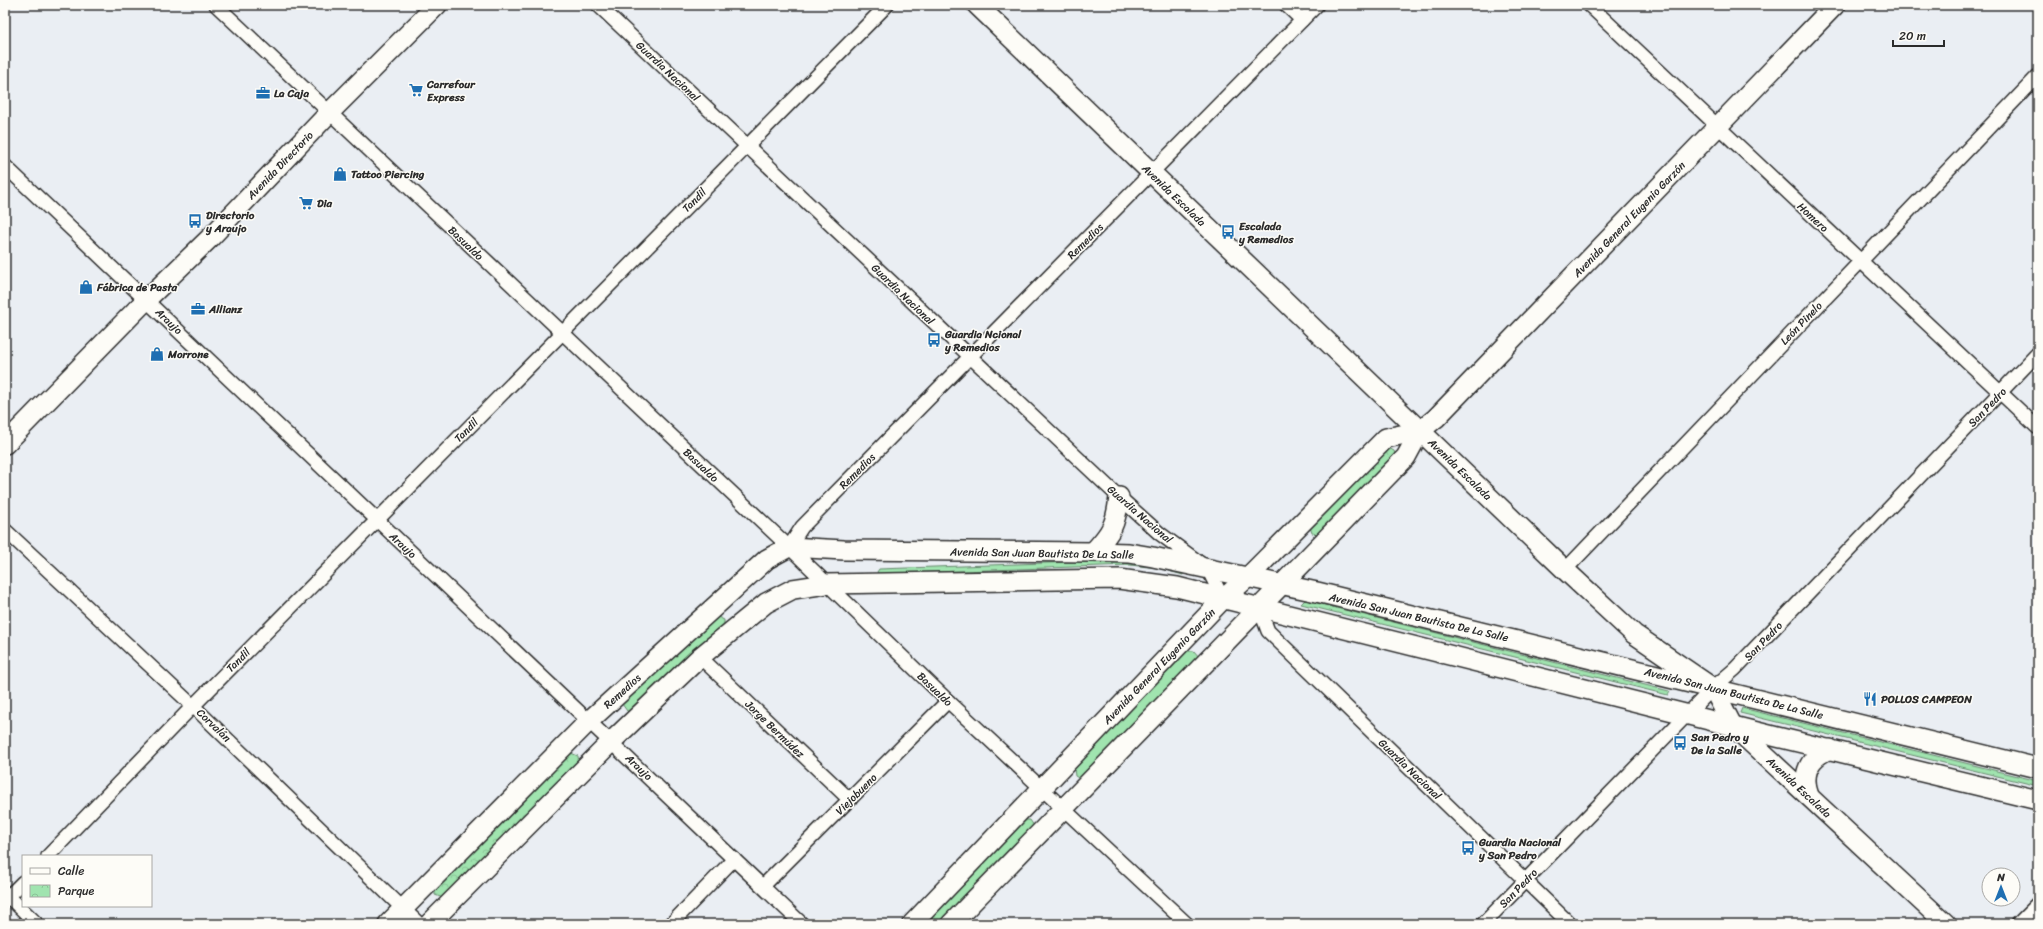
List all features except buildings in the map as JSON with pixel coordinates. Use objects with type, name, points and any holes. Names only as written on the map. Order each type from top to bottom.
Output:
[{"type":"street","name":"Basualdo","points":[[216,5],[562,334],[789,547],[948,701],[1187,924]]},
{"type":"street","name":"Avenida Directorio","points":[[5,444],[146,300],[211,237],[329,113],[437,5]]},
{"type":"street","name":"Guardia Nacional","points":[[598,5],[969,357],[1119,497],[1159,533],[1208,569],[1224,599]]},
{"type":"street","name":"Tandil","points":[[49,855],[376,520],[887,5]]},
{"type":"street","name":"Avenida Escalada","points":[[977,5],[1565,570],[1634,634],[1713,688],[1732,725],[1946,924]]},
{"type":"street","points":[[1286,5],[1302,20]]},
{"type":"street","name":"Remedios","points":[[388,924],[590,720],[767,560],[789,547],[802,527],[1152,174],[1317,5]]},
{"type":"street","name":"Homero","points":[[1589,5],[2038,428]]},
{"type":"street","name":"Avenida General Eugenio Garzón","points":[[951,924],[1259,607],[1282,586],[1406,457],[1420,431],[1442,412],[1835,5]]},
{"type":"street","name":"León Pinelo","points":[[1565,570],[2038,76]]},
{"type":"street","name":"Araujo","points":[[5,166],[376,520],[590,720],[802,924]]},
{"type":"street","name":"San Pedro","points":[[1483,924],[1713,688],[1735,670],[2038,353]]},
{"type":"street","name":"Avenida General Eugenio Garzón","points":[[912,924],[1224,599],[1248,578],[1386,438],[1420,431]]},
{"type":"street","points":[[1093,552],[1105,540],[1116,519],[1119,497]]},
{"type":"street","name":"Corvalán","points":[[5,530],[193,706],[420,924]]},
{"type":"street","name":"Avenida San Juan Bautista De La Salle","points":[[789,547],[844,550],[1093,552],[1129,553],[1153,557],[1282,586],[1325,594],[2038,768]]},
{"type":"street","points":[[429,924],[612,741],[700,657],[766,604],[793,588],[826,584],[1119,579],[1177,587],[2038,800]]},
{"type":"street","name":"Guardia Nacional","points":[[1259,607],[1268,631],[1570,924]]},
{"type":"street","name":"Jorge Bermúdez","points":[[700,657],[850,800]]},
{"type":"street","name":"Viejobueno","points":[[763,886],[948,701]]},
{"type":"street","points":[[1809,796],[1805,786],[1805,775],[1809,764],[1818,755],[1830,749]]},
{"type":"street","points":[[671,924],[734,859]]},
{"type":"street","points":[[22,883],[6,897],[37,924]]},
{"type":"street","points":[[2018,924],[2038,904]]},
{"type":"green space","points":[[1389,448],[1394,451],[1396,456],[1320,535],[1312,533],[1310,527]]},
{"type":"green space","points":[[1128,560],[1185,572],[1183,575],[1158,568],[1130,565],[879,574],[877,572],[879,569]]},
{"type":"green space","points":[[1305,600],[1670,692],[1668,695],[1301,604]]},
{"type":"green space","points":[[718,617],[724,620],[724,627],[632,712],[627,711],[622,704],[624,699],[714,618]]},
{"type":"green space","points":[[1188,651],[1194,651],[1199,657],[1080,779],[1075,776],[1074,769]]},
{"type":"green space","points":[[1742,708],[2038,781],[2038,786],[1740,713]]},
{"type":"green space","points":[[571,753],[578,756],[579,764],[443,898],[435,895],[435,889]]},
{"type":"green space","points":[[1023,820],[1030,820],[1034,826],[943,924],[923,924]]},
{"type":"place","name":"Carrefour Express","points":[[416,90]]},
{"type":"place","name":"La Caja","points":[[263,93]]},
{"type":"place","name":"Tattoo Piercing","points":[[340,174]]},
{"type":"place","name":"Dia","points":[[306,203]]},
{"type":"place","name":"Directorio y Araujo","points":[[195,221]]},
{"type":"place","name":"Escalada y Remedios","points":[[1228,232]]},
{"type":"place","name":"Fábrica de Pasta","points":[[86,287]]},
{"type":"place","name":"Allianz","points":[[198,309]]},
{"type":"place","name":"Guardia Ncional y Remedios","points":[[934,340]]},
{"type":"place","name":"Morrone","points":[[157,354]]},
{"type":"place","name":"POLLOS CAMPEON","points":[[1870,699]]},
{"type":"place","name":"San Pedro y De la Salle","points":[[1680,743]]},
{"type":"place","name":"Guardia Nacional y San Pedro","points":[[1468,848]]}]
